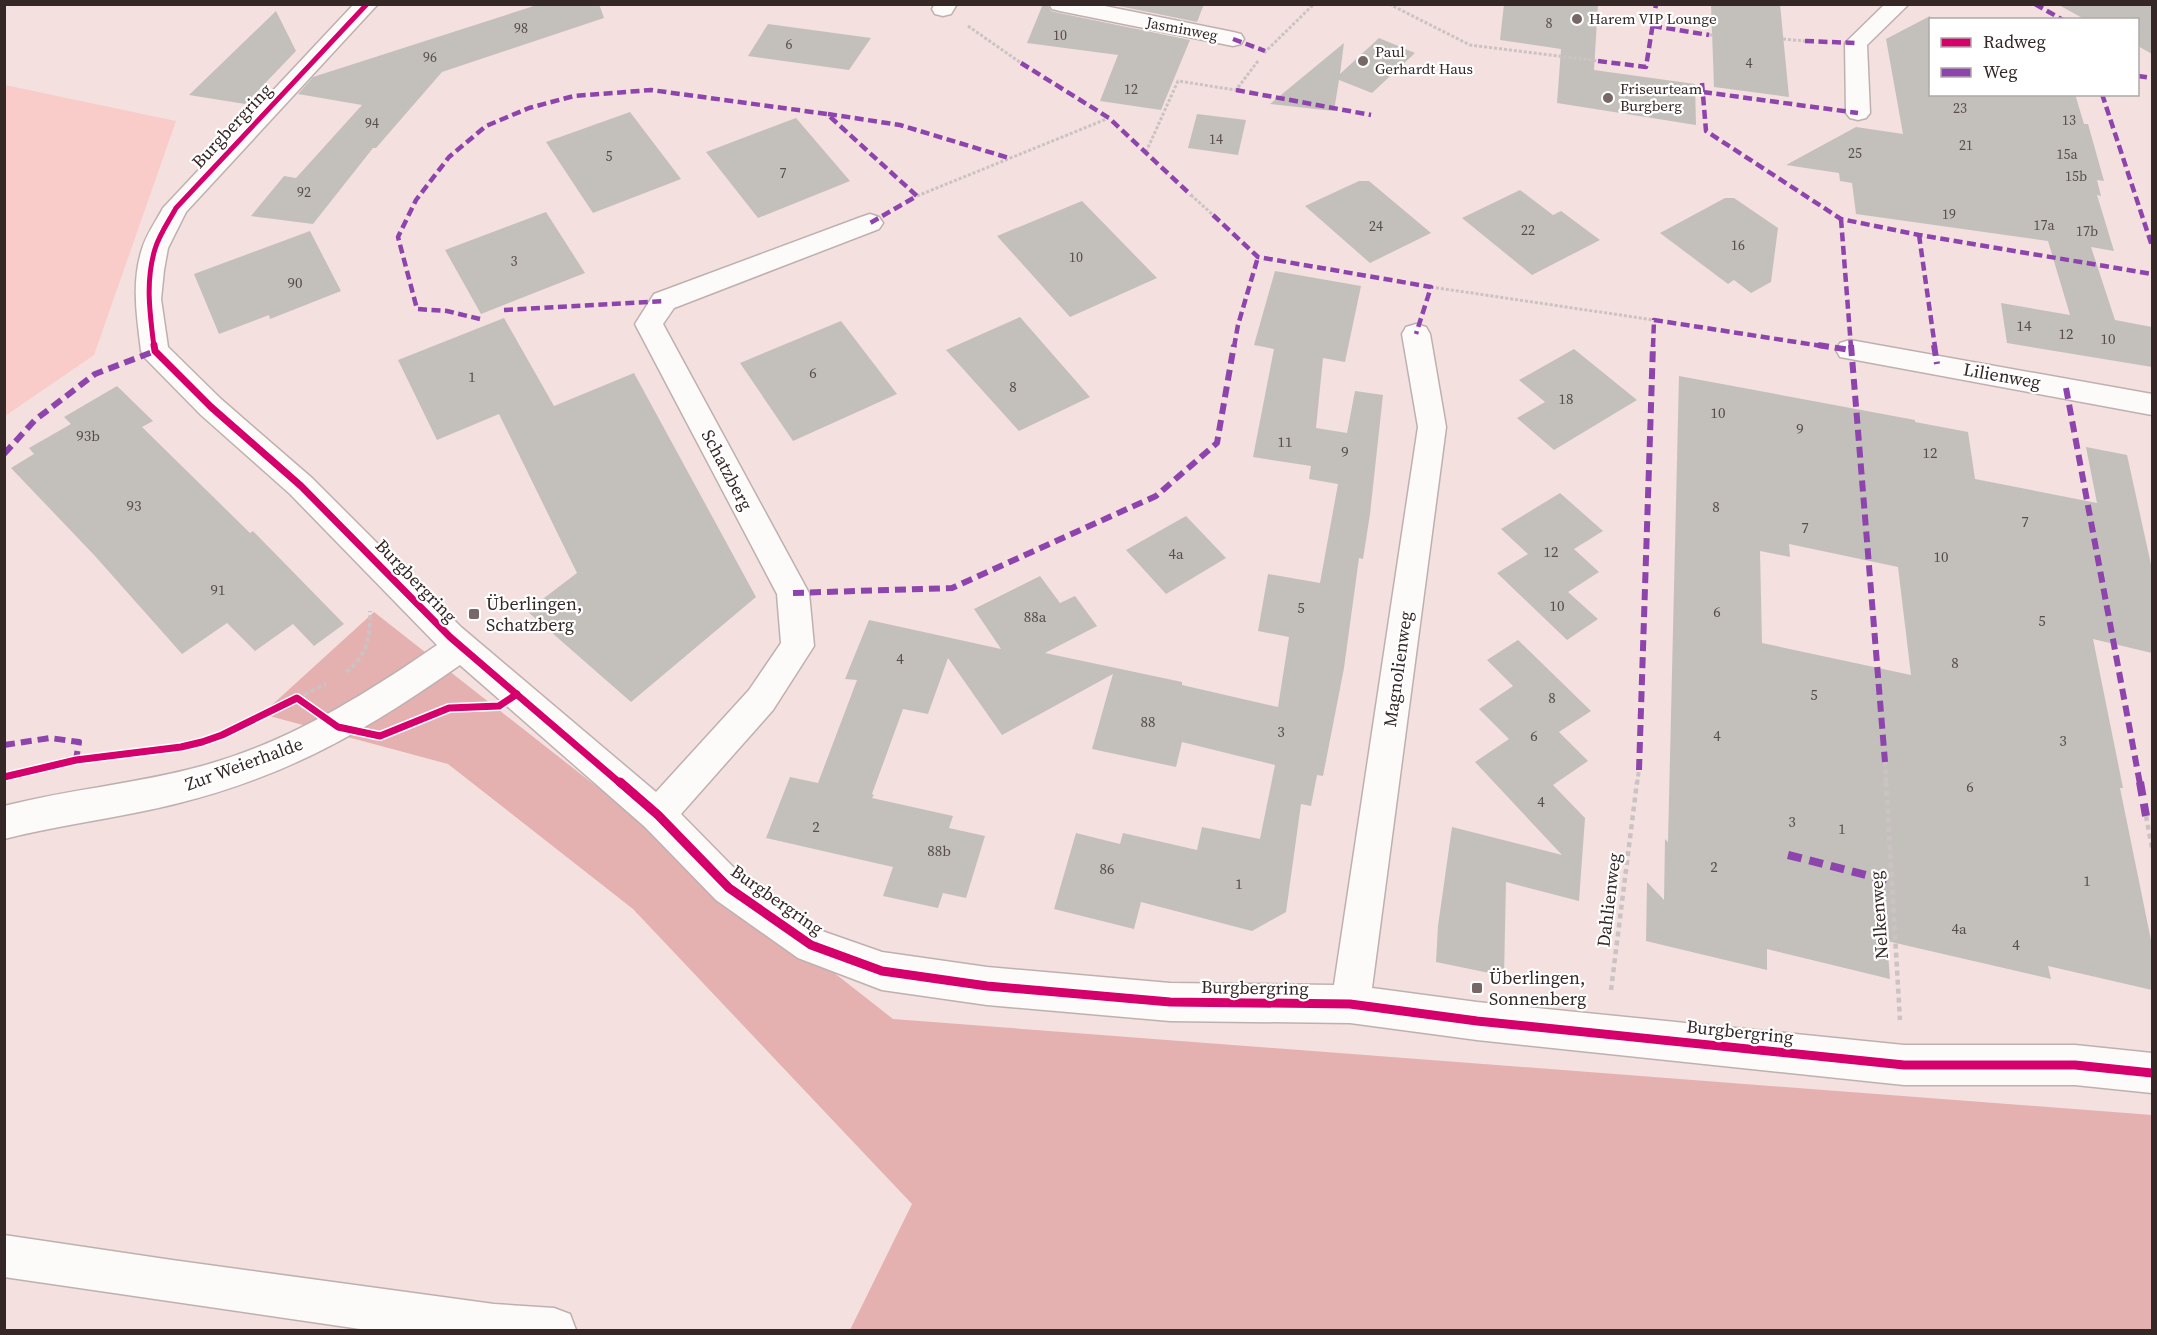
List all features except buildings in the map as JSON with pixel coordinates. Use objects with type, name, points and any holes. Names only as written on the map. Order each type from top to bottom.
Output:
[{"type":"street","name":"Burgbergring","points":[[368,4],[176,208],[155,248],[148,300],[155,351],[211,407],[302,486],[461,647],[658,815],[729,888],[811,945],[882,971],[987,986],[1170,1002],[1350,1004],[1477,1021],[1904,1065],[2074,1065],[2152,1073]]},
{"type":"street","name":"Jasminweg","points":[[1060,4],[1233,39]]},
{"type":"street","points":[[1858,113],[1856,43],[1898,4]]},
{"type":"street","name":"Schatzberg","points":[[658,815],[761,700],[798,646],[793,593],[649,324],[664,301],[870,223]]},
{"type":"street","name":"Magnolienweg","points":[[1350,1004],[1432,427],[1416,334]]},
{"type":"street","name":"Lilienweg","points":[[1850,350],[2152,405]]},
{"type":"street","name":"Zur Weierhalde","points":[[4,823],[63,808],[154,794],[248,767],[338,727],[380,703],[461,647]]},
{"type":"street","points":[[4,1256],[183,1284],[494,1326],[554,1330]]},
{"type":"path","points":[[1146,152],[1178,81],[1236,90],[1265,51],[1314,4]]},
{"type":"path","points":[[1389,4],[1470,45],[1598,61]]},
{"type":"path","points":[[944,7],[1021,63]]},
{"type":"path","points":[[1783,39],[1805,41]]},
{"type":"path","points":[[916,196],[1109,118]]},
{"type":"path","points":[[1191,195],[1213,214]]},
{"type":"path","points":[[1431,287],[1654,320]]},
{"type":"path","points":[[342,675],[361,658],[368,647],[372,626],[369,599],[396,581]]},
{"type":"path","points":[[297,698],[334,680]]},
{"type":"path","points":[[2146,816],[2152,848]]},
{"type":"shaded area","points":[[5,85],[176,121],[94,355],[5,416]]},
{"type":"shaded area","points":[[374,612],[893,1019],[2152,1115],[2152,1330],[850,1330],[912,1204],[633,909],[448,764],[262,714]]},
{"type":"marked path","points":[[1598,61],[1646,67],[1656,4]]},
{"type":"marked path","points":[[2035,4],[2060,18]]},
{"type":"marked path","points":[[1653,26],[1709,35]]},
{"type":"marked path","points":[[1233,39],[1265,51]]},
{"type":"marked path","points":[[1805,41],[1856,43]]},
{"type":"marked path","points":[[1021,63],[1109,118],[1191,195]]},
{"type":"marked path","points":[[2139,76],[2152,78]]},
{"type":"marked path","points":[[1702,83],[1706,131],[1841,219],[1919,235],[2152,274]]},
{"type":"marked path","points":[[480,319],[447,311],[417,309],[398,237],[416,200],[449,157],[486,126],[529,108],[574,96],[651,90],[827,114],[917,196],[870,223]]},
{"type":"marked path","points":[[1236,90],[1371,115]]},
{"type":"marked path","points":[[1703,92],[1858,113]]},
{"type":"marked path","points":[[2103,96],[2152,246]]},
{"type":"marked path","points":[[828,114],[900,125],[1009,158]]},
{"type":"marked path","points":[[1213,215],[1258,257],[1431,287],[1416,334]]},
{"type":"marked path","points":[[1841,219],[1885,762]]},
{"type":"marked path","points":[[1919,235],[1937,364]]},
{"type":"marked path","points":[[793,593],[952,588],[1156,496],[1217,443],[1238,325],[1258,257]]},
{"type":"marked path","points":[[504,310],[664,301]]},
{"type":"marked path","points":[[1639,770],[1654,320],[1850,350]]},
{"type":"marked path","points":[[4,454],[35,420],[95,374],[155,351]]},
{"type":"marked path","points":[[2066,388],[2146,816]]},
{"type":"marked path","points":[[4,745],[50,738],[79,742],[76,760]]},
{"type":"marked path","points":[[1788,855],[1890,881]]},
{"type":"cycle path","points":[[367,4],[176,208],[155,248],[151,270],[148,299],[155,351],[211,407],[301,486],[450,637],[658,815],[729,888],[811,945],[882,971],[987,986],[1170,1002],[1350,1004],[1477,1021],[1904,1065],[2075,1065],[2152,1073]]},
{"type":"cycle path","points":[[4,777],[76,760],[181,747],[202,742],[222,735],[297,698],[338,727],[380,736],[449,708],[499,706],[517,694]]},
{"type":"place","name":"Harem VIP Lounge","points":[[1577,19]]},
{"type":"place","name":"Paul Gerhardt Haus","points":[[1363,61]]},
{"type":"place","name":"Friseurteam Burgberg","points":[[1608,98]]},
{"type":"place","name":"Überlingen, Schatzberg","points":[[474,614]]},
{"type":"place","name":"Überlingen, Sonnenberg","points":[[1477,988]]}]
